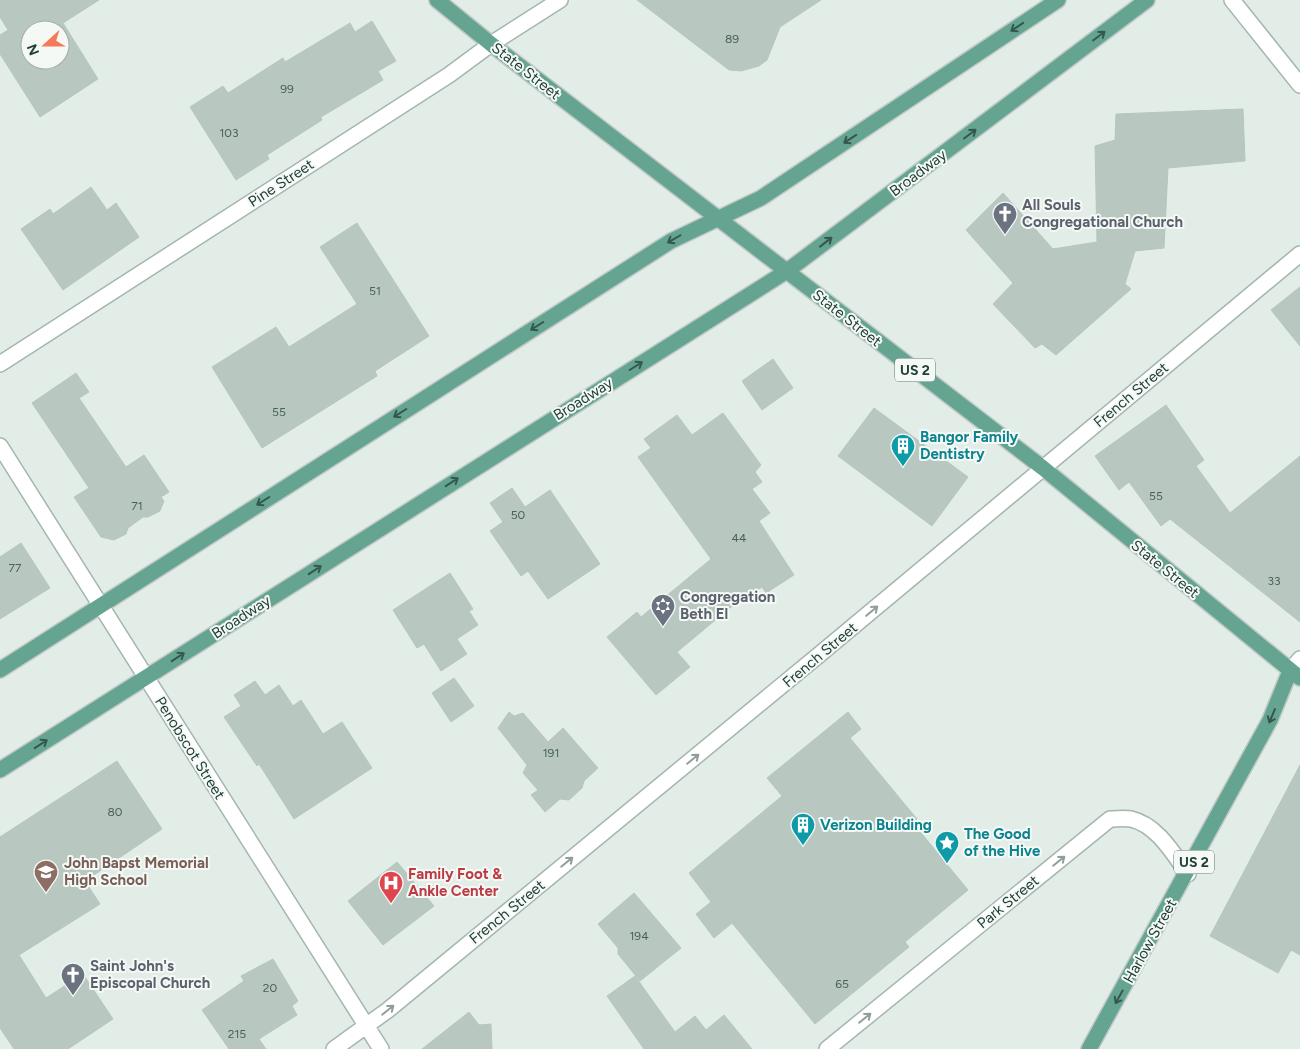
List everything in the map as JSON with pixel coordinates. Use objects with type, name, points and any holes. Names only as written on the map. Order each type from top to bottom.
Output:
[{"type":"main road","name":"State Street","points":[[437,0],[491,44],[1044,468],[1297,669]]},
{"type":"main road","points":[[0,670],[100,604],[671,241],[766,194],[1058,0]]},
{"type":"main road","name":"Broadway","points":[[0,770],[787,272],[1147,0]]},
{"type":"main road","name":"Harlow Street","points":[[1089,1049],[1188,874],[1297,669]]},
{"type":"street","name":"Pine Street","points":[[0,364],[449,75],[491,44],[560,0]]},
{"type":"street","points":[[1232,0],[1300,85]]},
{"type":"street","name":"French Street","points":[[334,1049],[367,1028],[1300,254]]},
{"type":"street","name":"Penobscot Street","points":[[0,446],[381,1049]]},
{"type":"street","name":"Park Street","points":[[827,1049],[1110,819],[1131,819],[1150,827],[1167,844],[1188,874]]},
{"type":"building","points":[[0,0],[99,0],[68,20],[20,20],[20,70],[70,70],[70,34],[98,79],[40,117],[0,54],[0,35],[8,30],[0,17]]},
{"type":"building","points":[[637,0],[821,0],[780,27],[767,60],[759,66],[741,71],[729,70]]},
{"type":"building","points":[[372,21],[396,61],[378,71],[383,80],[321,117],[322,120],[267,155],[269,159],[236,180],[190,107],[223,86],[228,93],[283,58],[285,62],[350,23],[355,32]]},
{"type":"building","name":"All Souls Congregational Church","points":[[1243,109],[1245,161],[1168,168],[1164,248],[1135,251],[1125,284],[1131,289],[1056,355],[1042,344],[1035,348],[993,304],[1013,283],[966,230],[1003,193],[1053,249],[1097,242],[1095,146],[1115,140],[1116,114]]},
{"type":"building","points":[[91,187],[107,210],[116,203],[139,237],[63,290],[21,229],[50,209],[53,214]]},
{"type":"building","points":[[357,223],[429,336],[375,371],[377,376],[262,448],[212,367],[276,327],[289,347],[357,304],[320,247]]},
{"type":"building","points":[[1300,287],[1300,346],[1271,310]]},
{"type":"building","points":[[773,359],[793,388],[762,410],[742,381]]},
{"type":"building","points":[[76,373],[89,392],[79,398],[126,467],[144,455],[169,492],[161,497],[164,501],[160,511],[148,517],[143,517],[128,528],[126,534],[114,540],[101,537],[74,497],[89,488],[32,403]]},
{"type":"building","points":[[1166,405],[1204,460],[1196,466],[1230,513],[1300,456],[1300,622],[1170,519],[1161,526],[1129,482],[1119,490],[1095,456]]},
{"type":"building","name":"Bangor Family Dentistry","points":[[874,408],[968,477],[932,526],[838,456]]},
{"type":"building","points":[[723,413],[761,465],[755,472],[762,482],[752,489],[770,513],[759,521],[794,575],[766,593],[762,587],[731,607],[677,652],[690,667],[656,695],[607,637],[637,612],[641,617],[711,559],[638,457],[651,448],[644,439],[677,415],[692,435]]},
{"type":"building","points":[[512,488],[525,507],[550,490],[600,564],[548,599],[528,571],[521,576],[490,531],[503,522],[490,503]]},
{"type":"building","points":[[21,543],[50,588],[0,619],[0,557]]},
{"type":"building","points":[[450,573],[473,609],[469,611],[478,625],[457,639],[467,654],[441,671],[424,644],[417,648],[393,610]]},
{"type":"building","points":[[454,678],[474,706],[451,722],[432,693]]},
{"type":"building","points":[[255,681],[265,695],[279,685],[293,706],[301,700],[323,734],[342,722],[372,768],[294,819],[259,764],[257,766],[224,717],[241,706],[234,695]]},
{"type":"building","points":[[509,712],[514,716],[523,713],[548,742],[563,728],[598,768],[584,781],[582,788],[569,800],[560,799],[545,812],[531,795],[538,790],[523,773],[527,765],[498,728]]},
{"type":"building","name":"Verizon Building","points":[[848,712],[861,729],[850,738],[917,819],[913,823],[968,890],[905,942],[909,947],[815,1024],[732,923],[714,938],[696,914],[711,902],[689,873],[782,796],[767,778]]},
{"type":"building","points":[[117,761],[162,829],[85,881],[100,904],[19,955],[46,998],[83,974],[113,1019],[68,1049],[14,1049],[0,1028],[0,837]]},
{"type":"building","points":[[1300,765],[1300,955],[1291,950],[1278,973],[1210,936]]},
{"type":"building","name":"Family Foot & Ankle Center","points":[[397,862],[434,906],[383,945],[348,901]]},
{"type":"building","points":[[634,893],[681,948],[640,981],[618,954],[618,948],[598,924]]},
{"type":"building","points":[[273,959],[298,1001],[292,1006],[297,1015],[259,1039],[266,1049],[229,1049],[202,1010],[244,981],[241,976]]},
{"type":"building","points":[[635,976],[675,1032],[695,1016],[706,1030],[724,1015],[752,1049],[644,1049],[607,996]]},
{"type":"building","points":[[469,1012],[479,1025],[491,1024],[492,1049],[422,1049]]},
{"type":"place","name":"All Souls Congregational Church","points":[[1005,235]]},
{"type":"place","name":"Bangor Family Dentistry","points":[[903,467]]},
{"type":"place","name":"Congregation Beth El","points":[[663,627]]},
{"type":"place","name":"Verizon Building","points":[[803,846]]},
{"type":"place","name":"The Good of the Hive","points":[[947,864]]},
{"type":"place","name":"John Bapst Memorial High School","points":[[46,893]]},
{"type":"place","name":"Family Foot & Ankle Center","points":[[391,904]]},
{"type":"place","name":"Saint John's Episcopal Church","points":[[73,996]]}]
